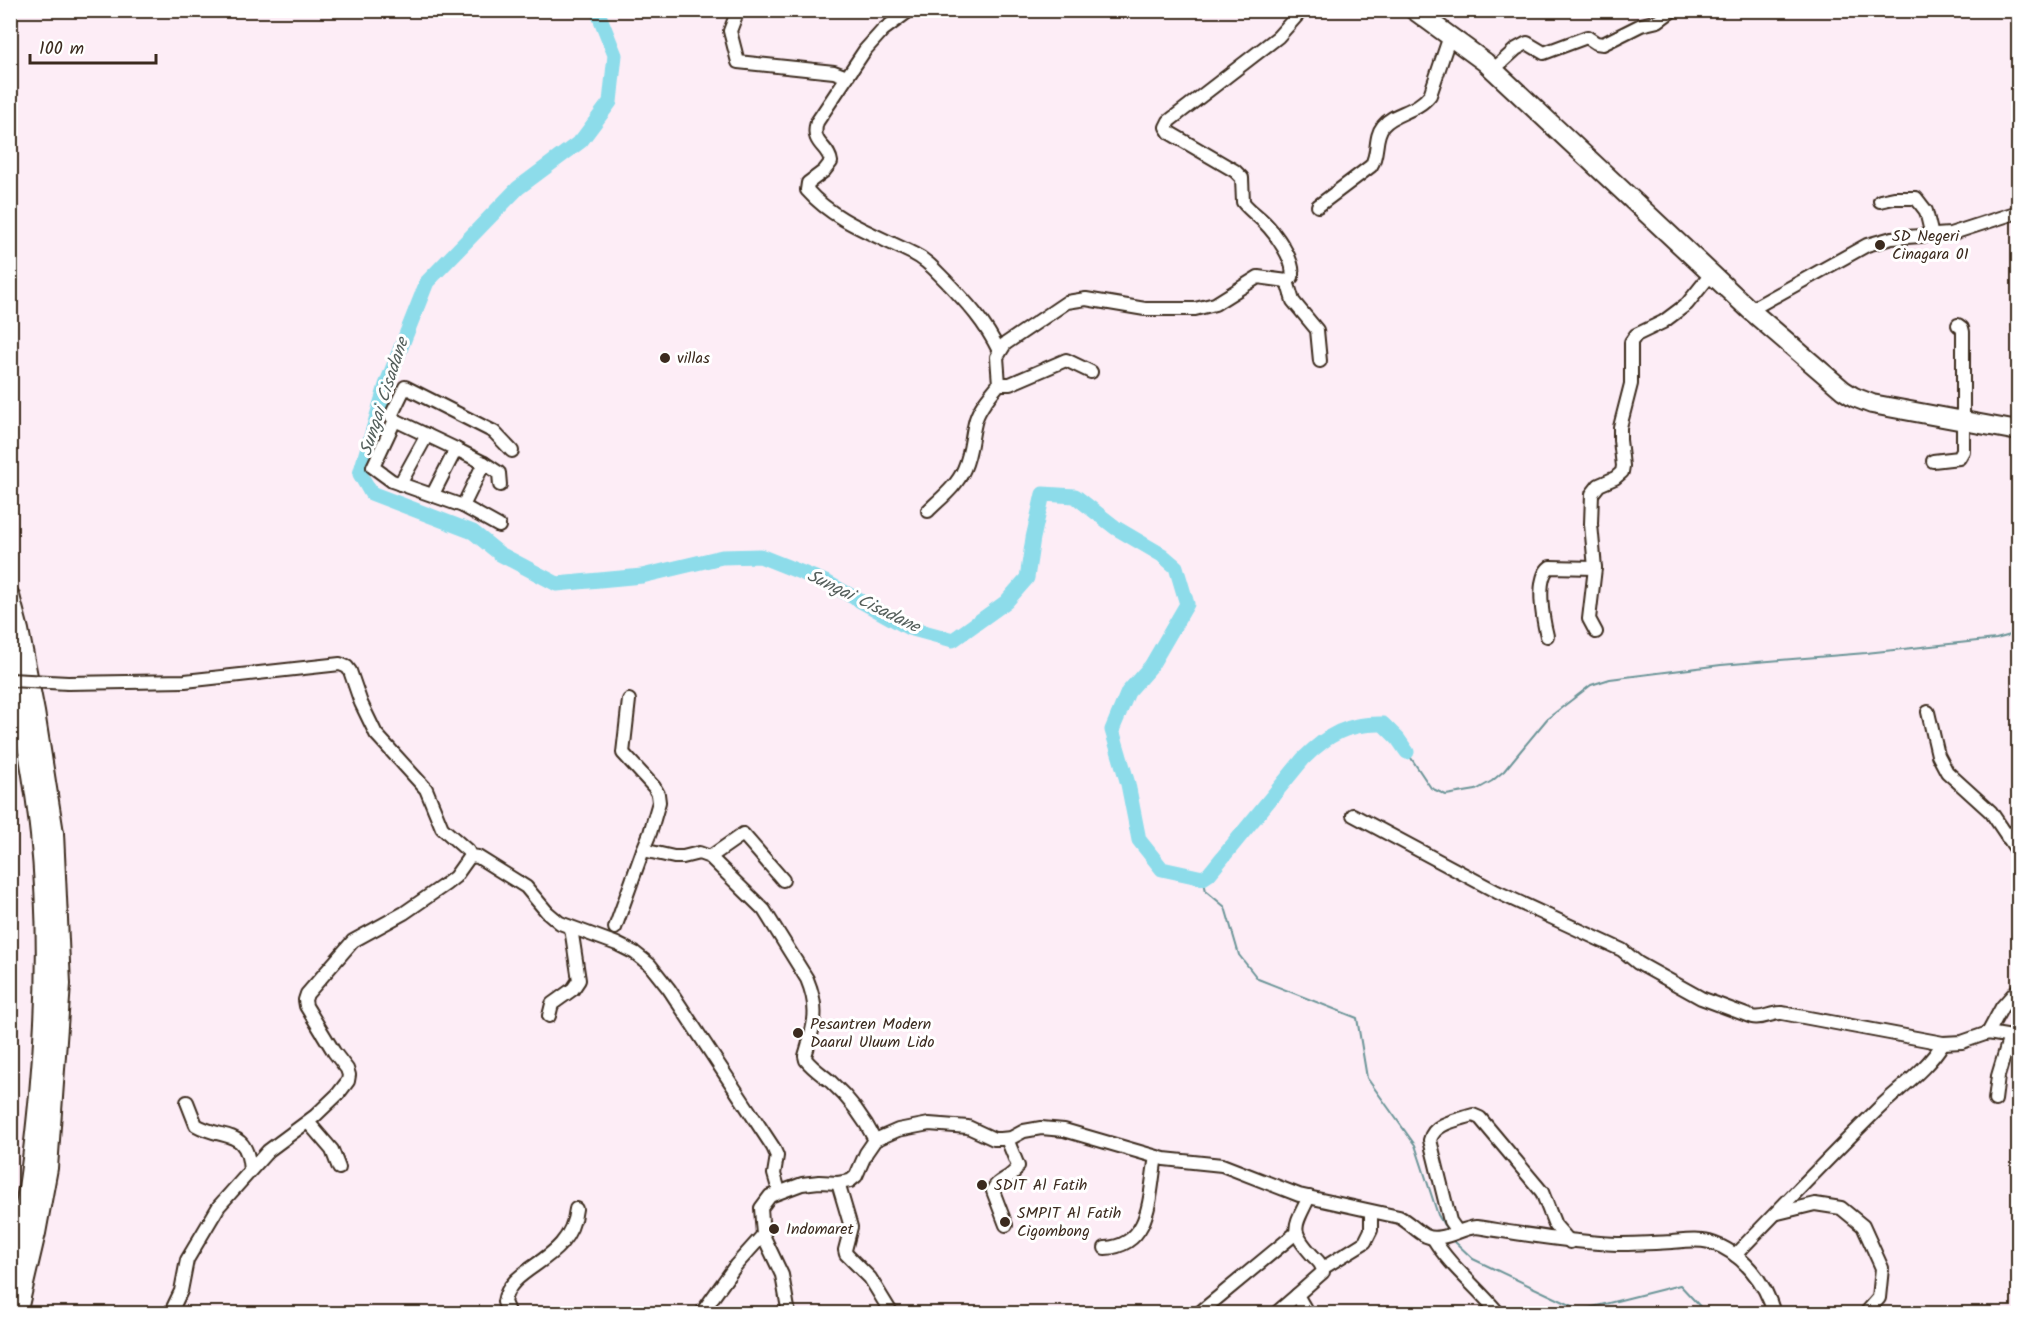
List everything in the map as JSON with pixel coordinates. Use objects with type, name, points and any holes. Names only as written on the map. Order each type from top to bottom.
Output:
[{"type":"highway","points":[[1414,10],[1493,70],[1750,310],[1802,356],[1854,397],[1872,404],[2019,431]]},
{"type":"highway","points":[[10,596],[35,712],[54,833],[60,921],[61,984],[48,1168],[17,1314]]},
{"type":"highway","points":[[10,660],[22,715],[40,834],[46,920],[47,982],[33,1164],[25,1218],[10,1278]]},
{"type":"street","points":[[738,10],[730,31],[738,62],[834,72],[847,77]]},
{"type":"street","points":[[910,10],[877,36],[847,77],[815,128],[816,139],[831,162],[824,171],[808,183],[807,190],[860,229],[914,254],[930,265],[979,316],[999,351]]},
{"type":"street","points":[[1287,281],[1293,273],[1289,260],[1271,229],[1243,202],[1242,178],[1235,171],[1170,133],[1166,127],[1169,121],[1278,37],[1302,10]]},
{"type":"street","points":[[1493,70],[1527,43],[1544,53],[1587,37],[1596,43],[1603,44],[1641,25],[1658,21],[1673,10]]},
{"type":"street","points":[[1318,206],[1371,166],[1375,160],[1379,134],[1383,126],[1418,108],[1430,95],[1450,36]]},
{"type":"street","points":[[1880,201],[1916,198],[1926,211],[1932,236]]},
{"type":"street","points":[[1750,310],[1867,245],[1892,238],[1950,234],[2019,212]]},
{"type":"street","points":[[1596,632],[1591,624],[1589,613],[1595,568],[1591,524],[1592,494],[1599,485],[1616,478],[1622,471],[1620,427],[1631,384],[1630,342],[1636,335],[1663,322],[1687,304],[1712,273]]},
{"type":"street","points":[[928,511],[949,491],[963,471],[971,451],[976,418],[999,384],[996,364],[999,351],[1012,337],[1067,302],[1076,299],[1145,309],[1195,309],[1215,304],[1258,277],[1287,281]]},
{"type":"street","points":[[1287,281],[1293,301],[1317,330],[1320,361]]},
{"type":"street","points":[[1933,461],[1956,459],[1963,451],[1963,332],[1958,325]]},
{"type":"street","points":[[999,384],[1010,384],[1066,360],[1090,372]]},
{"type":"street","points":[[500,485],[499,473],[484,463],[391,416],[405,387],[494,432],[512,451]]},
{"type":"street","points":[[395,420],[373,467],[400,484],[463,506],[499,526]]},
{"type":"street","points":[[400,484],[427,435]]},
{"type":"street","points":[[433,494],[456,449]]},
{"type":"street","points":[[463,506],[484,463]]},
{"type":"street","points":[[1547,636],[1542,606],[1543,575],[1550,567],[1595,568]]},
{"type":"street","points":[[10,680],[68,683],[185,681],[345,665],[350,671],[361,703],[376,734],[419,780],[429,795],[442,828],[468,851],[470,856]]},
{"type":"street","points":[[615,928],[651,833],[659,802],[654,787],[623,753],[629,700]]},
{"type":"street","points":[[1928,712],[1934,742],[1942,764],[1952,778],[1991,812],[2019,852]]},
{"type":"street","points":[[1353,815],[1497,891],[1622,950],[1638,963],[1713,1003],[1759,1019],[1776,1012],[1943,1042],[1962,1042],[1988,1034],[2014,1037],[1998,1076],[1995,1100]]},
{"type":"street","points":[[2007,837],[2019,829]]},
{"type":"street","points":[[710,857],[743,834],[783,880]]},
{"type":"street","points":[[643,850],[674,857],[699,853],[710,857],[764,910],[807,979],[814,997],[816,1014],[805,1056],[806,1060],[852,1103],[865,1120],[875,1140]]},
{"type":"street","points":[[470,856],[478,857],[522,884],[551,916],[571,928],[623,946],[644,959],[655,970],[685,1011],[773,1147],[777,1156],[774,1174],[779,1191]]},
{"type":"street","points":[[170,1314],[181,1290],[189,1256],[219,1206],[274,1145],[308,1122],[343,1088],[349,1076],[306,1006],[306,997],[353,941],[404,914],[446,884],[455,877],[470,856]]},
{"type":"street","points":[[549,1016],[552,1004],[573,989],[579,980],[571,928]]},
{"type":"street","points":[[1988,1034],[2002,1007],[2019,989]]},
{"type":"street","points":[[1735,1255],[1883,1104],[1934,1058],[1943,1042]]},
{"type":"street","points":[[187,1102],[196,1125],[235,1138],[243,1145],[249,1156],[250,1170]]},
{"type":"street","points":[[1457,1231],[1450,1221],[1430,1140],[1431,1135],[1440,1126],[1473,1115],[1480,1118],[1542,1192],[1555,1225],[1570,1242]]},
{"type":"street","points":[[308,1122],[332,1150],[339,1168]]},
{"type":"street","points":[[789,1314],[782,1275],[763,1235],[761,1208],[770,1196],[779,1191],[812,1182],[850,1181],[856,1176],[866,1153],[875,1140],[898,1130],[929,1124],[962,1125],[972,1127],[994,1138],[1007,1139],[1029,1130],[1056,1129],[1156,1157],[1222,1165],[1310,1197],[1399,1217],[1423,1234],[1436,1238],[1476,1227],[1570,1242],[1620,1244],[1702,1241],[1735,1255],[1750,1269],[1767,1291],[1774,1314]]},
{"type":"street","points":[[1005,1225],[993,1191],[996,1184],[1013,1175],[1018,1166],[1007,1139]]},
{"type":"street","points":[[1105,1248],[1123,1244],[1141,1227],[1148,1212],[1156,1157]]},
{"type":"street","points":[[838,1183],[851,1227],[846,1254],[877,1287],[892,1314]]},
{"type":"street","points":[[1310,1197],[1298,1222],[1296,1233],[1323,1268]]},
{"type":"street","points":[[1777,1213],[1815,1204],[1840,1208],[1863,1226],[1882,1268],[1879,1299],[1864,1314]]},
{"type":"street","points":[[509,1314],[504,1302],[509,1288],[522,1275],[549,1256],[565,1239],[571,1230],[576,1209]]},
{"type":"street","points":[[1275,1314],[1320,1276],[1323,1268],[1365,1242],[1371,1230],[1371,1212]]},
{"type":"street","points":[[1198,1314],[1296,1233]]},
{"type":"street","points":[[701,1314],[736,1265],[763,1235]]},
{"type":"street","points":[[1436,1238],[1451,1262],[1499,1314]]},
{"type":"street","points":[[1297,1295],[1308,1314]]},
{"type":"waterway","name":"Sungai Cisadane","points":[[597,10],[615,55],[610,102],[581,141],[518,188],[427,282],[386,385],[360,474],[371,493],[473,532],[500,554],[557,584],[642,576],[722,557],[760,556],[828,583],[909,628],[953,640],[1006,602],[1027,578],[1043,494],[1075,496],[1116,528],[1162,555],[1176,567],[1187,604],[1151,666],[1128,692],[1112,730],[1128,784],[1139,840],[1162,869],[1203,878],[1209,874],[1303,759],[1321,743],[1339,732],[1359,726],[1383,724],[1407,752]]},
{"type":"waterway","points":[[1407,752],[1431,788],[1446,795],[1476,790],[1504,771],[1547,719],[1591,685],[1610,679],[1721,665],[1996,639],[2018,633]]},
{"type":"waterway","name":"Sungai Cisadane","points":[[1203,878],[1206,891],[1225,907],[1239,955],[1258,979],[1357,1018],[1367,1078],[1415,1145],[1438,1215],[1447,1230]]},
{"type":"waterway","name":"Sungai Cisadane","points":[[1453,1240],[1473,1259],[1581,1310],[1680,1285],[1707,1314]]},
{"type":"place","name":"SD Negeri Cinagara 01","points":[[1880,245]]},
{"type":"place","name":"villas","points":[[665,358]]},
{"type":"place","name":"Pesantren Modern Daarul Uluum Lido","points":[[798,1033]]},
{"type":"place","name":"SDIT Al Fatih","points":[[982,1185]]},
{"type":"place","name":"SMPIT Al Fatih Cigombong","points":[[1005,1222]]},
{"type":"place","name":"Indomaret","points":[[774,1229]]}]
